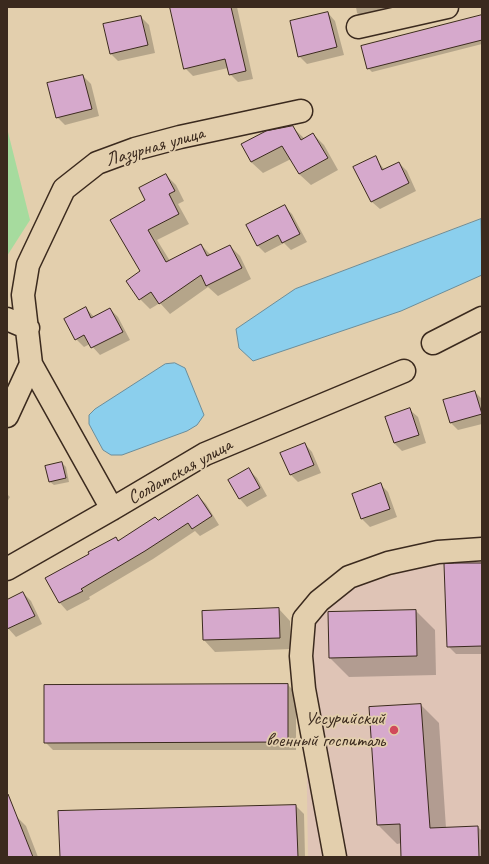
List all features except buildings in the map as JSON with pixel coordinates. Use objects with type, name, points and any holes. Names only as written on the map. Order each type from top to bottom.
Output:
[{"type":"street","points":[[358,27],[447,7]]},
{"type":"street","name":"Лазурная улица","points":[[7,416],[31,364],[23,295],[28,265],[64,190],[97,163],[135,149],[180,137],[301,111]]},
{"type":"street","points":[[433,343],[482,318]]},
{"type":"street","points":[[7,319],[28,328]]},
{"type":"street","points":[[31,364],[112,510]]},
{"type":"street","name":"Солдатская улица","points":[[7,569],[112,510],[205,454],[404,372]]},
{"type":"street","points":[[336,857],[304,688],[301,656],[304,619],[319,601],[349,577],[388,563],[438,552],[482,549]]},
{"type":"shaded area","name":"Уссурийский военный госпиталь","points":[[482,547],[482,857],[308,857],[304,603]]},
{"type":"green space","points":[[7,128],[30,220],[7,256]]},
{"type":"water","points":[[481,219],[482,275],[401,311],[253,361],[239,348],[236,329],[295,289]]},
{"type":"water","points":[[175,363],[185,368],[204,415],[197,425],[187,431],[122,455],[111,455],[103,450],[89,424],[89,415],[95,409],[165,364]]},
{"type":"place","name":"Уссурийский военный госпиталь","points":[[394,730]]}]
